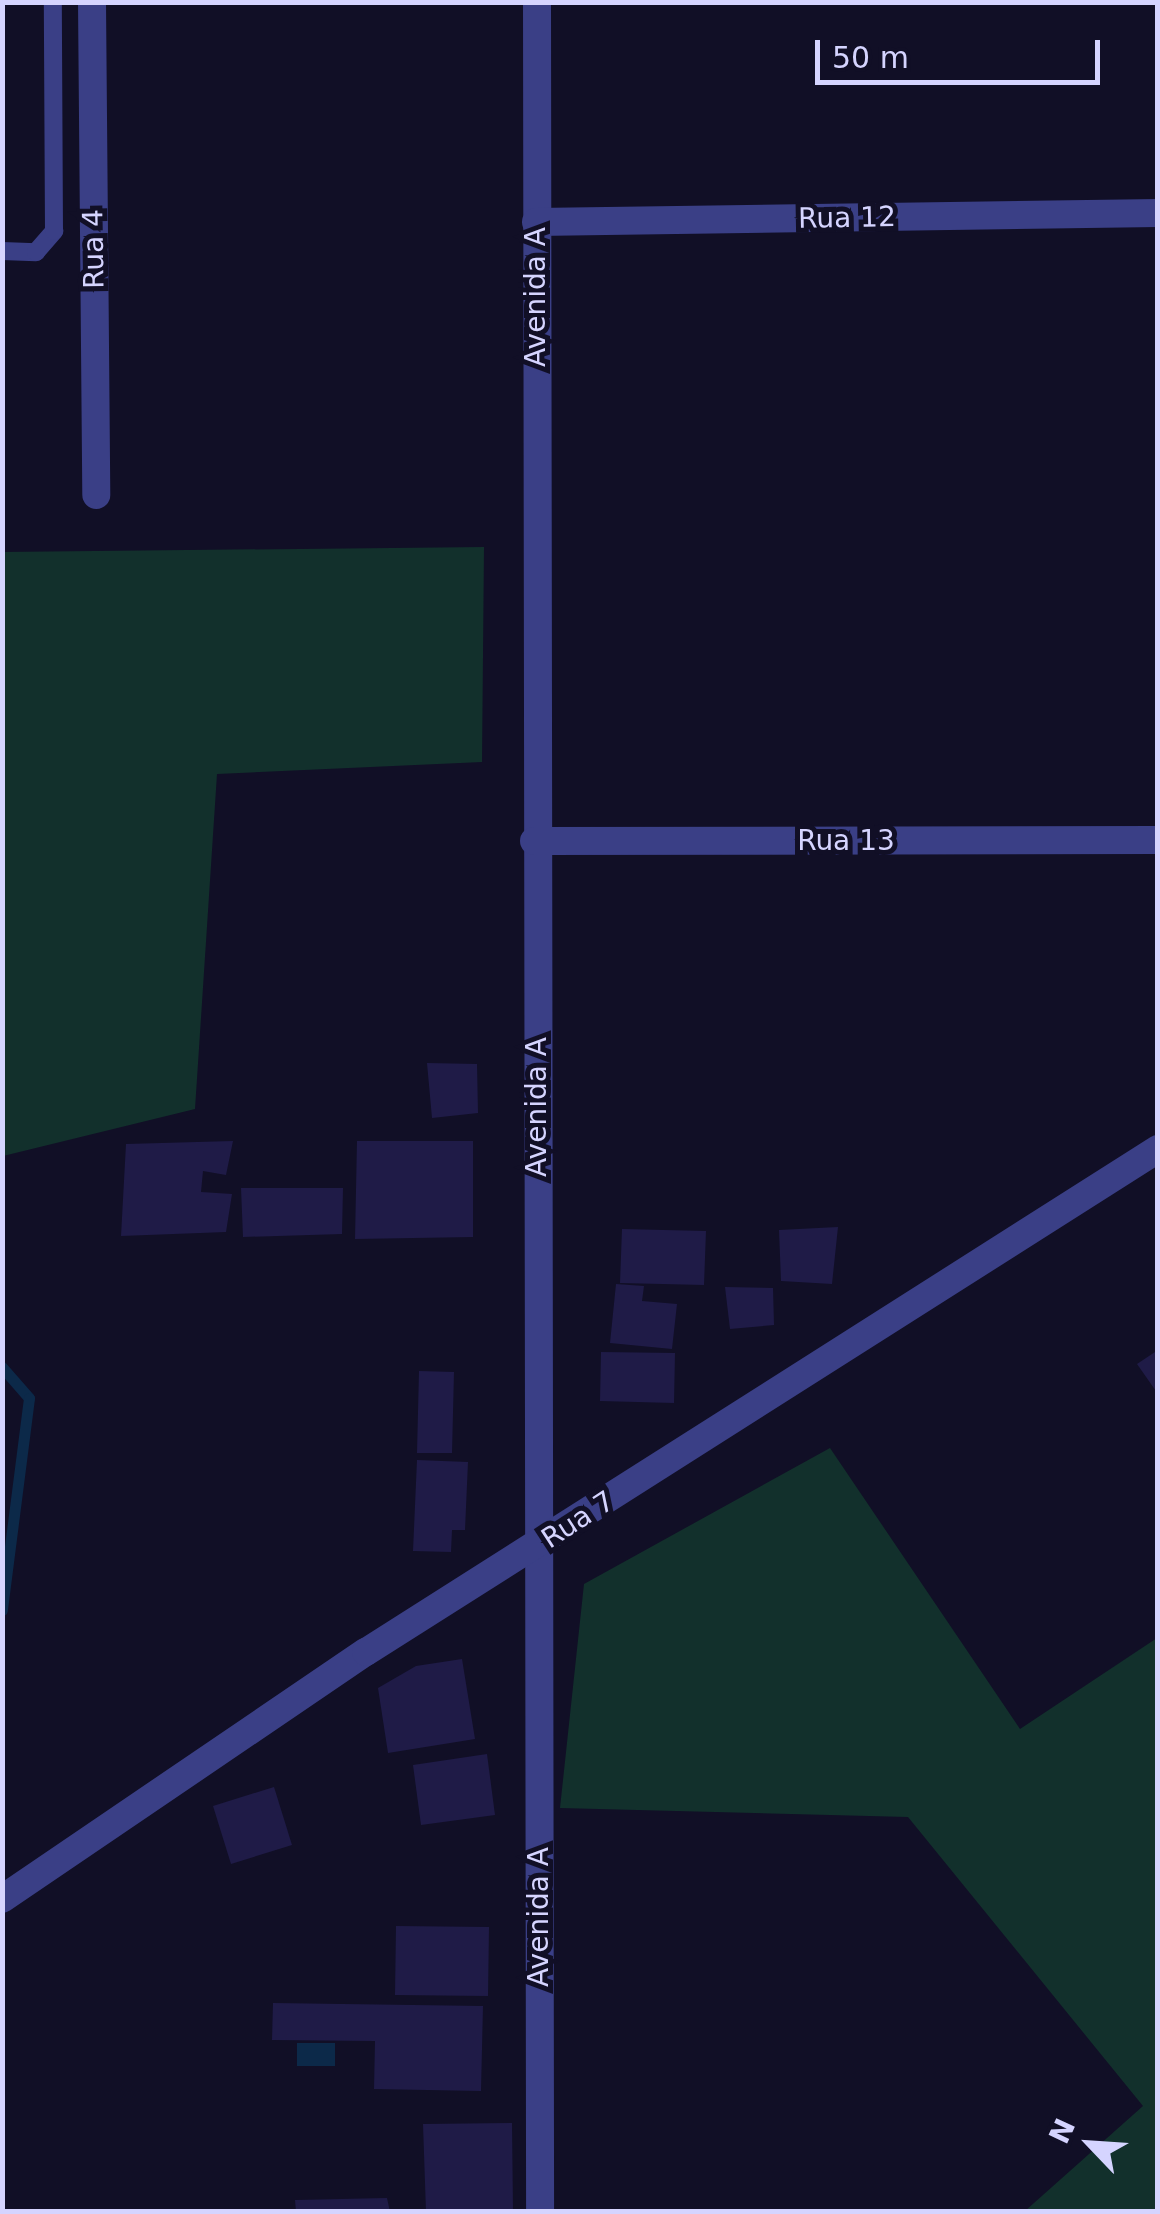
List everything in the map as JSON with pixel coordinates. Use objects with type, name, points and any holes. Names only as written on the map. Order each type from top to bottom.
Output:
[{"type":"street","name":"Rua 4","points":[[92,2],[96,495]]},
{"type":"street","name":"Avenida A","points":[[537,2],[534,840],[540,2212]]},
{"type":"street","name":"Rua 12","points":[[536,222],[1158,213]]},
{"type":"street","name":"Rua 13","points":[[534,840],[1158,840]]},
{"type":"street","name":"Rua 7","points":[[2,1899],[366,1652],[1158,1149]]},
{"type":"lane","points":[[2,251],[36,252],[54,231],[52,2]]},
{"type":"green space","points":[[484,547],[482,762],[217,774],[195,1109],[3,1156],[3,552]]},
{"type":"green space","points":[[830,1448],[1020,1729],[1157,1638],[1157,2211],[1025,2211],[1143,2106],[908,1817],[560,1808],[584,1584]]},
{"type":"water","points":[[297,2043],[335,2043],[335,2066],[297,2066]]},
{"type":"building","points":[[427,1063],[477,1064],[478,1113],[432,1118]]},
{"type":"building","points":[[233,1141],[226,1175],[203,1171],[201,1192],[232,1194],[226,1232],[121,1236],[126,1144]]},
{"type":"building","points":[[357,1141],[473,1141],[473,1237],[355,1239]]},
{"type":"building","points":[[241,1188],[343,1188],[342,1234],[243,1237]]},
{"type":"building","points":[[838,1227],[832,1284],[781,1281],[779,1230]]},
{"type":"building","points":[[622,1229],[706,1231],[704,1285],[620,1283]]},
{"type":"building","points":[[616,1284],[644,1286],[642,1301],[677,1304],[672,1349],[610,1343]]},
{"type":"building","points":[[725,1287],[773,1288],[774,1325],[730,1329]]},
{"type":"building","points":[[1158,1350],[1158,1394],[1137,1364]]},
{"type":"building","points":[[601,1352],[675,1353],[674,1403],[600,1401]]},
{"type":"building","points":[[419,1371],[454,1372],[452,1453],[417,1453]]},
{"type":"building","points":[[417,1460],[468,1462],[465,1530],[452,1530],[451,1552],[413,1551]]},
{"type":"building","points":[[462,1659],[475,1739],[388,1753],[378,1688],[416,1666]]},
{"type":"building","points":[[487,1754],[495,1815],[421,1825],[413,1765]]},
{"type":"building","points":[[274,1787],[292,1845],[231,1864],[213,1806]]},
{"type":"building","points":[[396,1926],[489,1927],[488,1996],[395,1995]]},
{"type":"building","points":[[273,2003],[483,2006],[481,2091],[374,2089],[375,2041],[272,2040]]},
{"type":"building","points":[[512,2123],[513,2212],[426,2212],[423,2124]]},
{"type":"building","points":[[387,2198],[390,2212],[296,2212],[295,2200]]},
{"type":"waterway","points":[[2,1367],[29,1398],[2,1610]]}]
